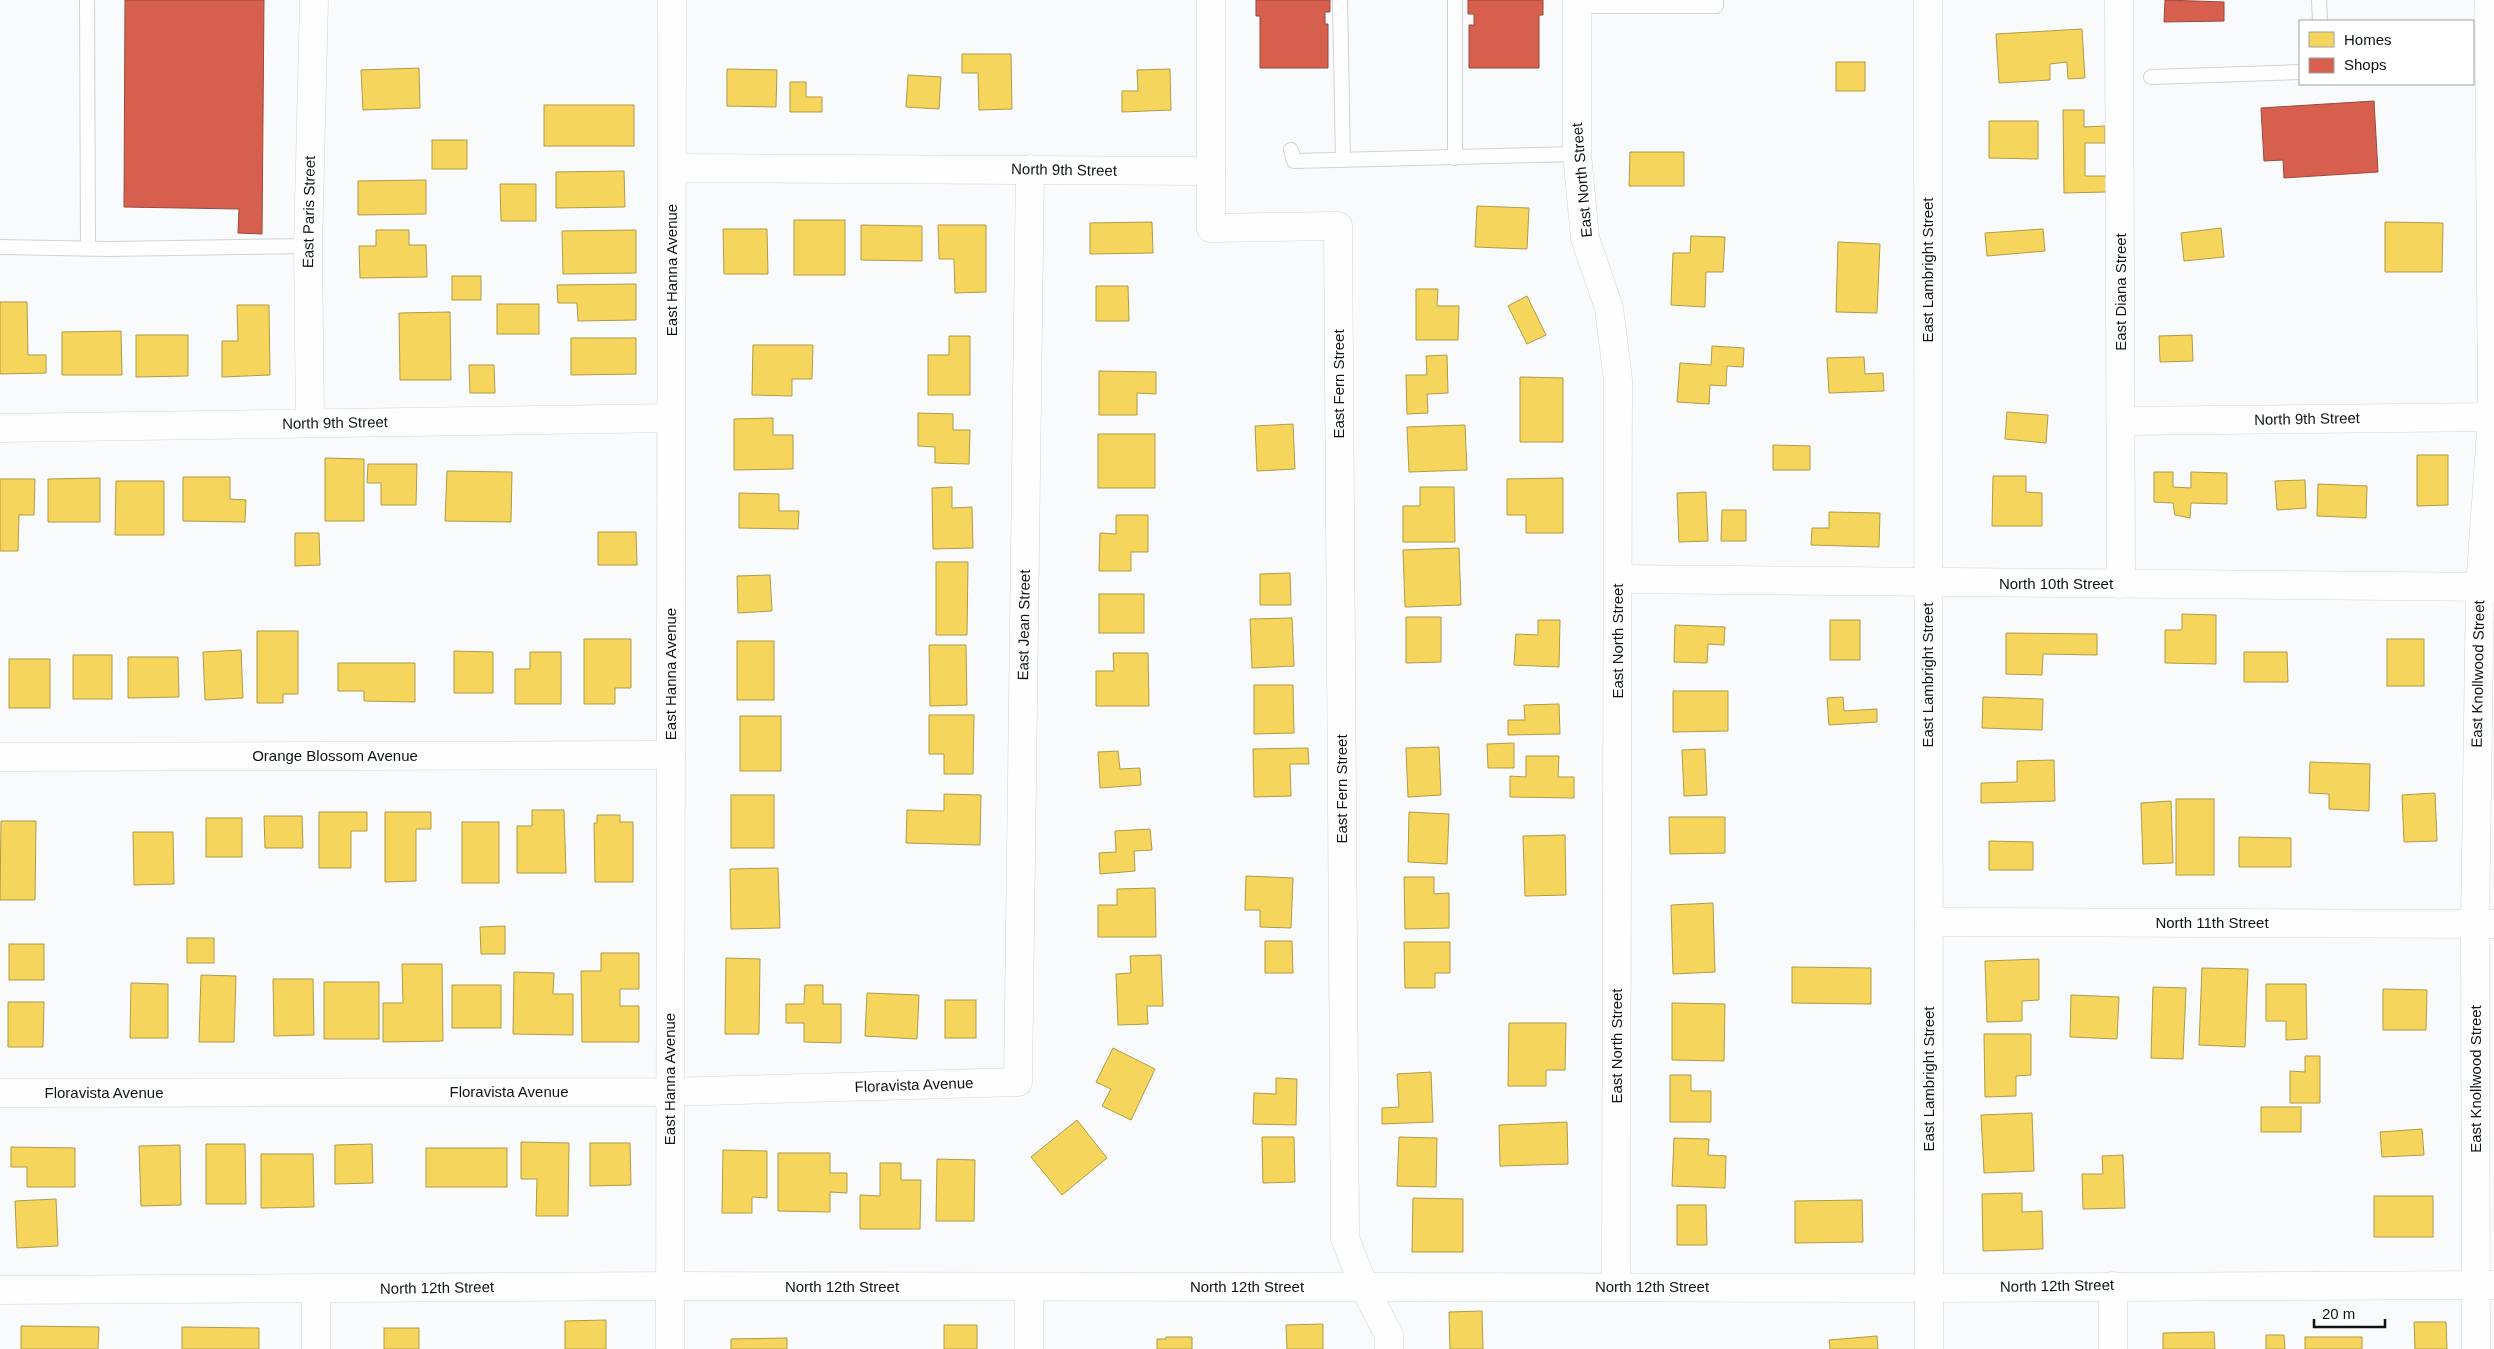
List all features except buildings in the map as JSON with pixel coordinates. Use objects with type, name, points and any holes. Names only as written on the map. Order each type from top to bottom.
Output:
[{"type":"street","name":"East Paris Street","points":[[310,423],[308,246],[314,0]]},
{"type":"street","name":"East Hanna Avenue","points":[[670,1349],[672,0]]},
{"type":"street","points":[[1211,0],[1211,171]]},
{"type":"street","name":"East Lambright Street","points":[[1928,0],[1929,1349]]},
{"type":"street","name":"East Diana Street","points":[[2120,0],[2121,584]]},
{"type":"street","name":"East Knollwood Street","points":[[2476,1349],[2485,1285],[2487,587],[2492,417],[2489,0]]},
{"type":"street","name":"East North Street","points":[[1577,3],[1577,154],[1585,238],[1609,308],[1618,380],[1616,1287]]},
{"type":"street","name":"North 9th Street","points":[[672,168],[1211,171]]},
{"type":"street","name":"East Jean Street","points":[[1018,1082],[1030,169]]},
{"type":"street","name":"East Fern Street","points":[[1211,171],[1211,228],[1338,226],[1345,1238],[1364,1287]]},
{"type":"street","name":"North 9th Street","points":[[2122,421],[2492,417]]},
{"type":"street","name":"North 9th Street","points":[[0,428],[671,418]]},
{"type":"street","name":"North 10th Street","points":[[1618,579],[2487,587]]},
{"type":"street","name":"Orange Blossom Avenue","points":[[0,757],[671,755]]},
{"type":"street","name":"North 11th Street","points":[[1929,922],[2485,924]]},
{"type":"street","name":"Floravista Avenue","points":[[0,1093],[670,1092],[1018,1082]]},
{"type":"street","name":"North 12th Street","points":[[0,1290],[670,1286],[1929,1288],[2485,1285]]},
{"type":"street","points":[[2113,1286],[2113,1349]]},
{"type":"street","points":[[1364,1287],[1389,1335],[1389,1349]]},
{"type":"street","points":[[1029,1288],[1029,1349]]},
{"type":"street","points":[[316,1289],[316,1349]]},
{"type":"lane","points":[[87,0],[88,248]]},
{"type":"lane","points":[[1340,0],[1343,160]]},
{"type":"lane","points":[[1455,0],[1455,158]]},
{"type":"lane","points":[[1577,3],[1716,6],[1716,0]]},
{"type":"lane","points":[[2319,0],[2320,20]]},
{"type":"lane","points":[[2151,77],[2299,72]]},
{"type":"lane","points":[[1291,150],[1294,161],[1577,154]]},
{"type":"lane","points":[[0,247],[308,246]]}]
